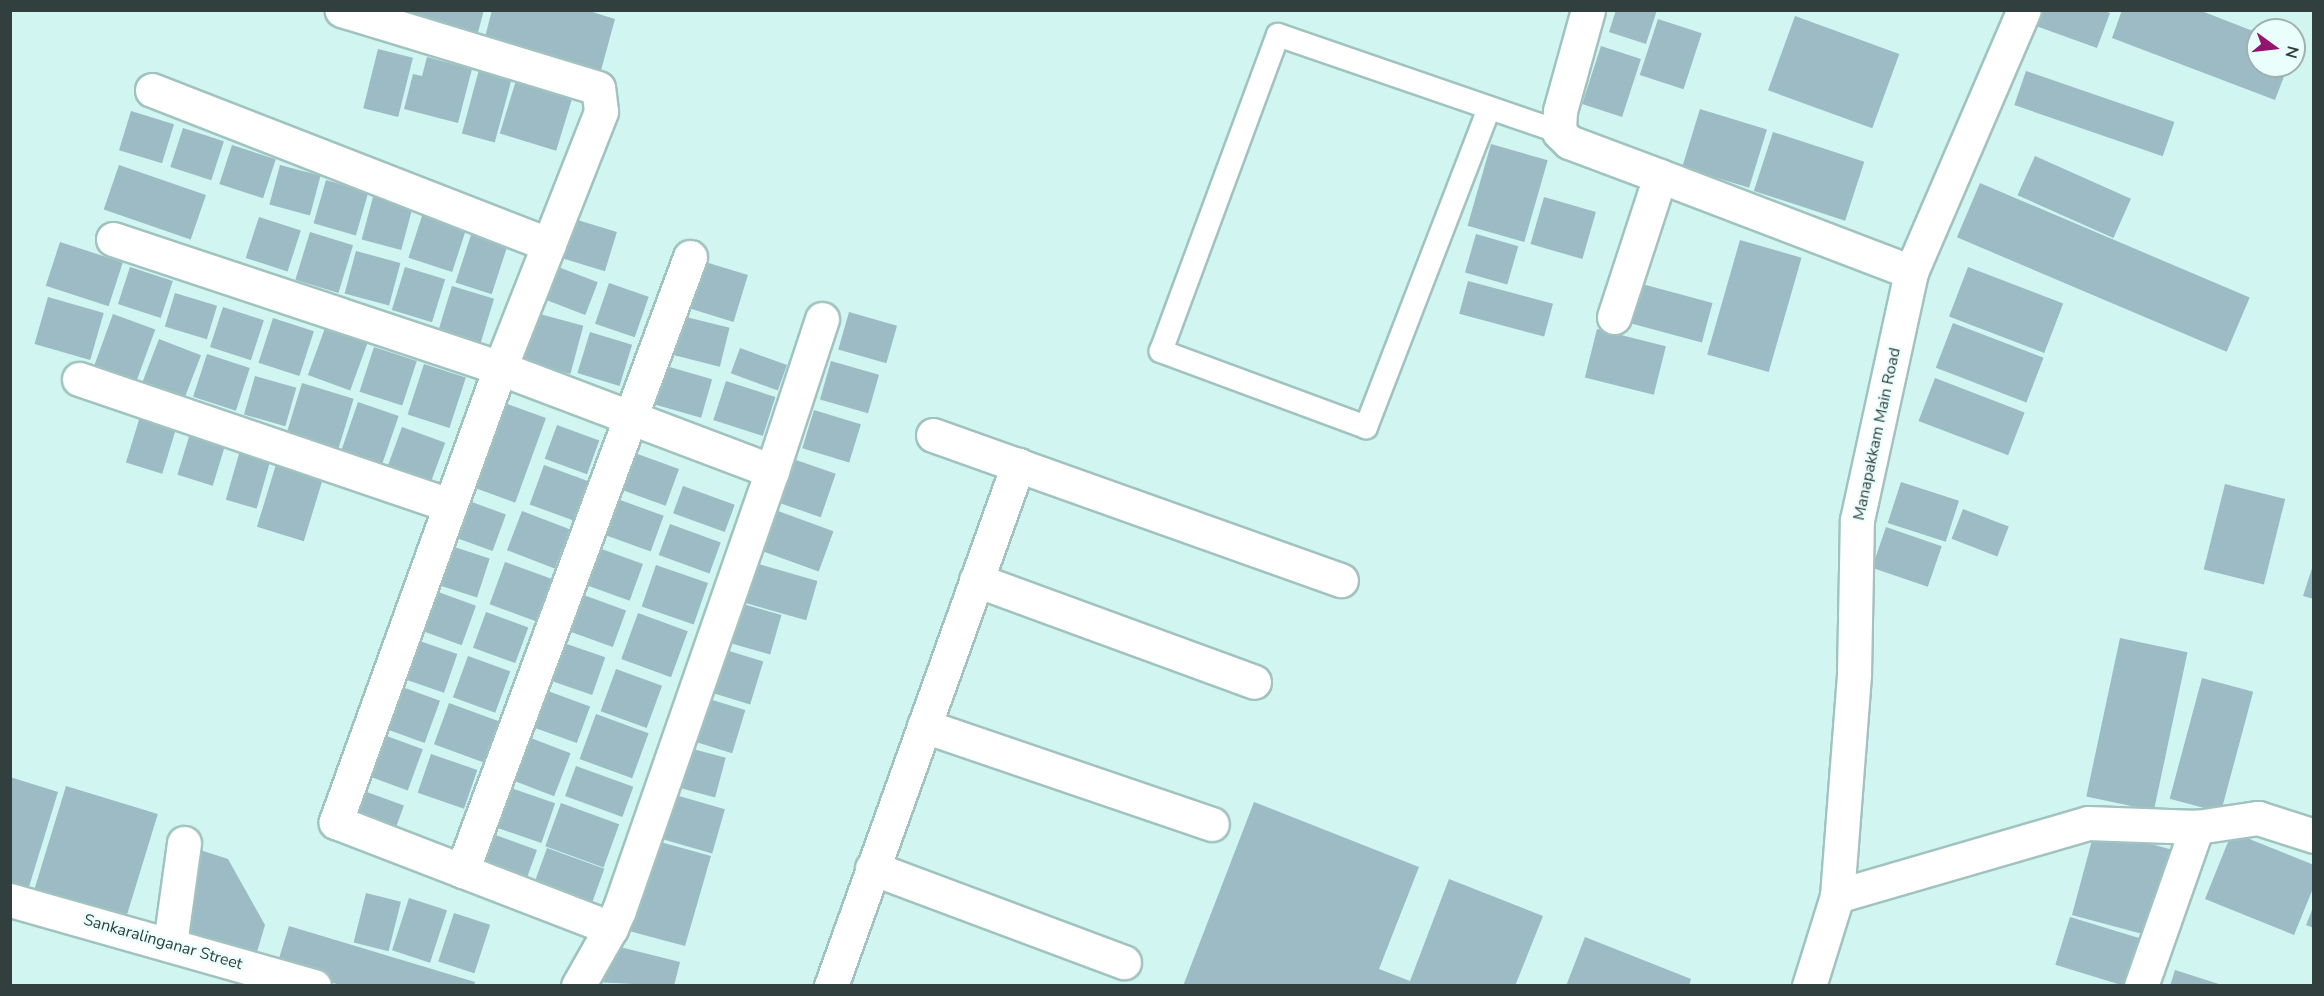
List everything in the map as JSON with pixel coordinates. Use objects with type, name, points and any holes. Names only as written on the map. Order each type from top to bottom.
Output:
[{"type":"street","points":[[342,10],[381,16],[598,88],[601,111],[500,368],[336,822],[611,928]]},
{"type":"street","points":[[1588,10],[1560,111],[1559,132],[1569,142],[1911,272]]},
{"type":"street","name":"Manapakkam Main Road","points":[[1809,986],[1837,896],[1854,673],[1857,520],[1911,272],[2024,10]]},
{"type":"street","points":[[152,90],[549,244]]},
{"type":"street","points":[[1614,317],[1659,176]]},
{"type":"street","points":[[113,239],[500,368],[772,471]]},
{"type":"street","points":[[462,871],[690,257]]},
{"type":"street","points":[[578,986],[611,928],[772,471],[822,319]]},
{"type":"street","points":[[79,379],[450,505]]},
{"type":"street","points":[[933,435],[1341,580]]},
{"type":"street","points":[[831,986],[1018,465]]},
{"type":"street","points":[[976,580],[1254,682]]},
{"type":"street","points":[[924,726],[1212,824]]},
{"type":"street","points":[[1837,896],[2088,823],[2197,827],[2258,818],[2313,836]]},
{"type":"street","points":[[2141,986],[2197,827]]},
{"type":"street","points":[[170,944],[184,843]]},
{"type":"street","points":[[872,868],[1124,962]]},
{"type":"street","name":"Sankaralinganar Street","points":[[10,900],[314,986]]},
{"type":"lane","points":[[1488,111],[1366,427],[1161,351],[1278,35],[1488,111],[1559,132]]},
{"type":"building","points":[[393,10],[484,10],[477,36]]},
{"type":"building","points":[[492,10],[586,10],[615,19],[600,74],[484,41]]},
{"type":"building","points":[[1616,10],[1657,10],[1646,44],[1609,32]]},
{"type":"building","points":[[2041,10],[2102,10],[2110,13],[2097,48],[2036,26]]},
{"type":"building","points":[[2122,10],[2199,10],[2246,28],[2246,78],[2283,78],[2275,100],[2112,38]]},
{"type":"building","points":[[1795,16],[1899,54],[1872,128],[1768,90]]},
{"type":"building","points":[[1658,19],[1702,33],[1684,89],[1640,75]]},
{"type":"building","points":[[1601,46],[1641,59],[1622,117],[1582,104]]},
{"type":"building","points":[[378,49],[413,58],[398,117],[363,108]]},
{"type":"building","points":[[427,57],[472,69],[458,123],[404,109],[413,74],[422,76]]},
{"type":"building","points":[[480,66],[513,75],[495,142],[462,134]]},
{"type":"building","points":[[2026,71],[2174,122],[2163,156],[2014,105]]},
{"type":"building","points":[[517,77],[573,94],[556,151],[500,133]]},
{"type":"building","points":[[1700,109],[1767,129],[1749,188],[1682,167]]},
{"type":"building","points":[[131,111],[174,124],[162,163],[119,150]]},
{"type":"building","points":[[183,128],[224,141],[211,180],[170,167]]},
{"type":"building","points":[[1773,132],[1864,162],[1845,221],[1754,191]]},
{"type":"building","points":[[1491,144],[1548,160],[1524,242],[1468,226]]},
{"type":"building","points":[[232,145],[276,159],[263,198],[219,184]]},
{"type":"building","points":[[2035,156],[2131,199],[2113,238],[2018,195]]},
{"type":"building","points":[[119,165],[206,195],[191,239],[104,209]]},
{"type":"building","points":[[280,165],[321,176],[310,215],[269,205]]},
{"type":"building","points":[[326,180],[368,192],[356,235],[314,223]]},
{"type":"building","points":[[1980,183],[2250,297],[2227,352],[1957,237]]},
{"type":"building","points":[[373,197],[413,208],[401,250],[362,240]]},
{"type":"building","points":[[1544,197],[1596,212],[1582,259],[1530,244]]},
{"type":"building","points":[[423,213],[467,227],[452,272],[408,258]]},
{"type":"building","points":[[259,217],[301,231],[288,271],[246,258]]},
{"type":"building","points":[[571,218],[617,232],[605,271],[559,257]]},
{"type":"building","points":[[310,232],[353,245],[338,293],[295,280]]},
{"type":"building","points":[[1476,234],[1518,246],[1507,285],[1465,272]]},
{"type":"building","points":[[471,235],[507,247],[492,294],[456,283]]},
{"type":"building","points":[[1740,240],[1802,258],[1769,372],[1707,354]]},
{"type":"building","points":[[60,242],[123,262],[109,306],[46,286]]},
{"type":"building","points":[[356,251],[400,263],[389,305],[345,294]]},
{"type":"building","points":[[702,261],[748,275],[734,322],[688,308]]},
{"type":"building","points":[[553,265],[598,282],[585,315],[540,298]]},
{"type":"building","points":[[130,267],[173,281],[161,318],[118,304]]},
{"type":"building","points":[[405,267],[445,279],[432,322],[392,310]]},
{"type":"building","points":[[1968,267],[2063,304],[2044,353],[1949,316]]},
{"type":"building","points":[[1468,281],[1553,304],[1544,337],[1459,314]]},
{"type":"building","points":[[609,283],[649,297],[635,337],[595,324]]},
{"type":"building","points":[[1642,284],[1713,303],[1702,342],[1631,324]]},
{"type":"building","points":[[452,286],[494,299],[480,344],[438,331]]},
{"type":"building","points":[[175,293],[217,306],[207,339],[165,326]]},
{"type":"building","points":[[48,297],[104,313],[90,360],[34,344]]},
{"type":"building","points":[[223,307],[264,320],[251,360],[210,347]]},
{"type":"building","points":[[849,312],[897,326],[886,363],[838,349]]},
{"type":"building","points":[[536,313],[583,326],[570,374],[523,361]]},
{"type":"building","points":[[113,314],[155,329],[136,381],[94,366]]},
{"type":"building","points":[[682,316],[730,328],[720,367],[672,355]]},
{"type":"building","points":[[273,318],[314,331],[299,376],[258,363]]},
{"type":"building","points":[[1953,323],[2044,358],[2026,403],[1936,368]]},
{"type":"building","points":[[325,328],[367,343],[350,390],[308,375]]},
{"type":"building","points":[[1597,329],[1666,346],[1654,395],[1585,378]]},
{"type":"building","points":[[590,332],[632,345],[620,386],[577,373]]},
{"type":"building","points":[[159,339],[201,355],[185,398],[143,382]]},
{"type":"building","points":[[374,347],[417,361],[402,406],[359,392]]},
{"type":"building","points":[[740,348],[787,365],[778,390],[731,373]]},
{"type":"building","points":[[207,354],[250,368],[236,411],[193,397]]},
{"type":"building","points":[[831,361],[879,375],[868,413],[820,399]]},
{"type":"building","points":[[424,364],[466,378],[449,428],[408,414]]},
{"type":"building","points":[[666,366],[712,379],[701,418],[655,404]]},
{"type":"building","points":[[255,376],[296,388],[285,426],[244,414]]},
{"type":"building","points":[[1935,378],[2025,412],[2008,455],[1919,421]]},
{"type":"building","points":[[726,381],[775,397],[763,436],[713,420]]},
{"type":"building","points":[[302,383],[354,399],[338,449],[287,434]]},
{"type":"building","points":[[499,401],[546,418],[515,503],[468,486]]},
{"type":"building","points":[[358,402],[399,416],[382,465],[341,451]]},
{"type":"building","points":[[142,410],[178,421],[162,474],[126,463]]},
{"type":"building","points":[[814,410],[861,424],[849,463],[802,448]]},
{"type":"building","points":[[557,425],[599,440],[587,474],[545,459]]},
{"type":"building","points":[[192,427],[227,438],[213,486],[177,475]]},
{"type":"building","points":[[402,427],[445,443],[428,489],[385,473]]},
{"type":"building","points":[[241,447],[272,456],[257,509],[226,500]]},
{"type":"building","points":[[632,452],[679,469],[666,506],[619,489]]},
{"type":"building","points":[[278,458],[325,472],[304,541],[257,527]]},
{"type":"building","points":[[796,460],[836,474],[821,517],[781,503]]},
{"type":"building","points":[[544,465],[589,481],[575,521],[530,504]]},
{"type":"building","points":[[1901,482],[1959,501],[1946,542],[1888,523]]},
{"type":"building","points":[[2225,484],[2285,499],[2264,584],[2204,569]]},
{"type":"building","points":[[683,486],[735,505],[725,532],[673,513]]},
{"type":"building","points":[[458,497],[506,514],[493,551],[445,534]]},
{"type":"building","points":[[612,497],[664,516],[651,552],[599,533]]},
{"type":"building","points":[[1963,509],[2009,527],[1997,556],[1952,539]]},
{"type":"building","points":[[522,511],[570,529],[555,568],[507,550]]},
{"type":"building","points":[[778,511],[833,531],[819,572],[763,551]]},
{"type":"building","points":[[670,524],[721,542],[709,573],[659,555]]},
{"type":"building","points":[[1886,527],[1942,546],[1928,587],[1872,568]]},
{"type":"building","points":[[445,544],[490,559],[477,598],[432,583]]},
{"type":"building","points":[[596,547],[643,564],[630,601],[583,584]]},
{"type":"building","points":[[505,562],[552,579],[537,621],[490,604]]},
{"type":"building","points":[[2314,562],[2314,599],[2303,596]]},
{"type":"building","points":[[755,563],[817,581],[806,620],[744,602]]},
{"type":"building","points":[[656,565],[708,583],[694,625],[642,607]]},
{"type":"building","points":[[430,589],[476,606],[462,645],[416,628]]},
{"type":"building","points":[[581,594],[626,610],[613,647],[568,631]]},
{"type":"building","points":[[743,604],[781,615],[770,654],[732,643]]},
{"type":"building","points":[[486,612],[528,627],[515,663],[473,648]]},
{"type":"building","points":[[638,613],[688,631],[671,677],[621,659]]},
{"type":"building","points":[[411,638],[457,654],[444,693],[398,677]]},
{"type":"building","points":[[2120,638],[2187,652],[2154,811],[2086,796]]},
{"type":"building","points":[[558,641],[605,657],[592,695],[545,679]]},
{"type":"building","points":[[726,650],[763,661],[750,704],[713,693]]},
{"type":"building","points":[[468,656],[510,671],[495,713],[453,697]]},
{"type":"building","points":[[616,669],[662,686],[647,728],[601,711]]},
{"type":"building","points":[[2202,678],[2253,692],[2221,812],[2170,799]]},
{"type":"building","points":[[394,684],[440,701],[425,743],[379,726]]},
{"type":"building","points":[[545,690],[590,706],[577,743],[532,727]]},
{"type":"building","points":[[709,699],[745,710],[732,753],[696,742]]},
{"type":"building","points":[[449,703],[499,721],[484,762],[434,744]]},
{"type":"building","points":[[596,714],[649,733],[632,778],[580,759]]},
{"type":"building","points":[[373,731],[423,749],[408,790],[358,772]]},
{"type":"building","points":[[523,735],[571,753],[554,796],[507,778]]},
{"type":"building","points":[[689,748],[726,758],[715,797],[678,788]]},
{"type":"building","points":[[431,754],[477,770],[464,809],[418,793]]},
{"type":"building","points":[[576,766],[633,787],[622,817],[565,796]]},
{"type":"building","points":[[10,777],[58,792],[28,890],[10,884]]},
{"type":"building","points":[[66,786],[158,814],[126,917],[34,889]]},
{"type":"building","points":[[505,786],[555,803],[541,843],[491,826]]},
{"type":"building","points":[[356,788],[404,805],[392,839],[344,822]]},
{"type":"building","points":[[672,794],[725,809],[712,853],[659,838]]},
{"type":"building","points":[[1254,802],[1419,867],[1379,969],[1410,981],[1449,879],[1543,916],[1515,986],[1183,986]]},
{"type":"building","points":[[561,803],[619,824],[604,867],[545,846]]},
{"type":"building","points":[[2095,829],[2171,849],[2148,935],[2072,915]]},
{"type":"building","points":[[2232,832],[2314,865],[2314,886],[2294,935],[2205,899]]},
{"type":"building","points":[[490,833],[537,850],[522,892],[475,875]]},
{"type":"building","points":[[653,840],[711,856],[685,946],[629,931],[639,881],[647,883],[652,863]]},
{"type":"building","points":[[547,848],[604,869],[588,915],[530,894]]},
{"type":"building","points":[[197,849],[228,859],[265,925],[254,962],[175,936]]},
{"type":"building","points":[[366,893],[401,902],[389,951],[354,942]]},
{"type":"building","points":[[409,898],[447,910],[430,963],[392,950]]},
{"type":"building","points":[[2314,905],[2314,928],[2306,925]]},
{"type":"building","points":[[454,913],[490,925],[474,973],[438,962]]},
{"type":"building","points":[[2070,917],[2146,940],[2132,986],[2125,986],[2055,965]]},
{"type":"building","points":[[289,926],[475,982],[474,986],[343,986],[277,965]]},
{"type":"building","points":[[1585,937],[1691,979],[1689,986],[1566,986]]},
{"type":"building","points":[[604,943],[680,962],[674,986],[594,982]]},
{"type":"building","points":[[2175,970],[2222,985],[2222,986],[2170,986]]}]
